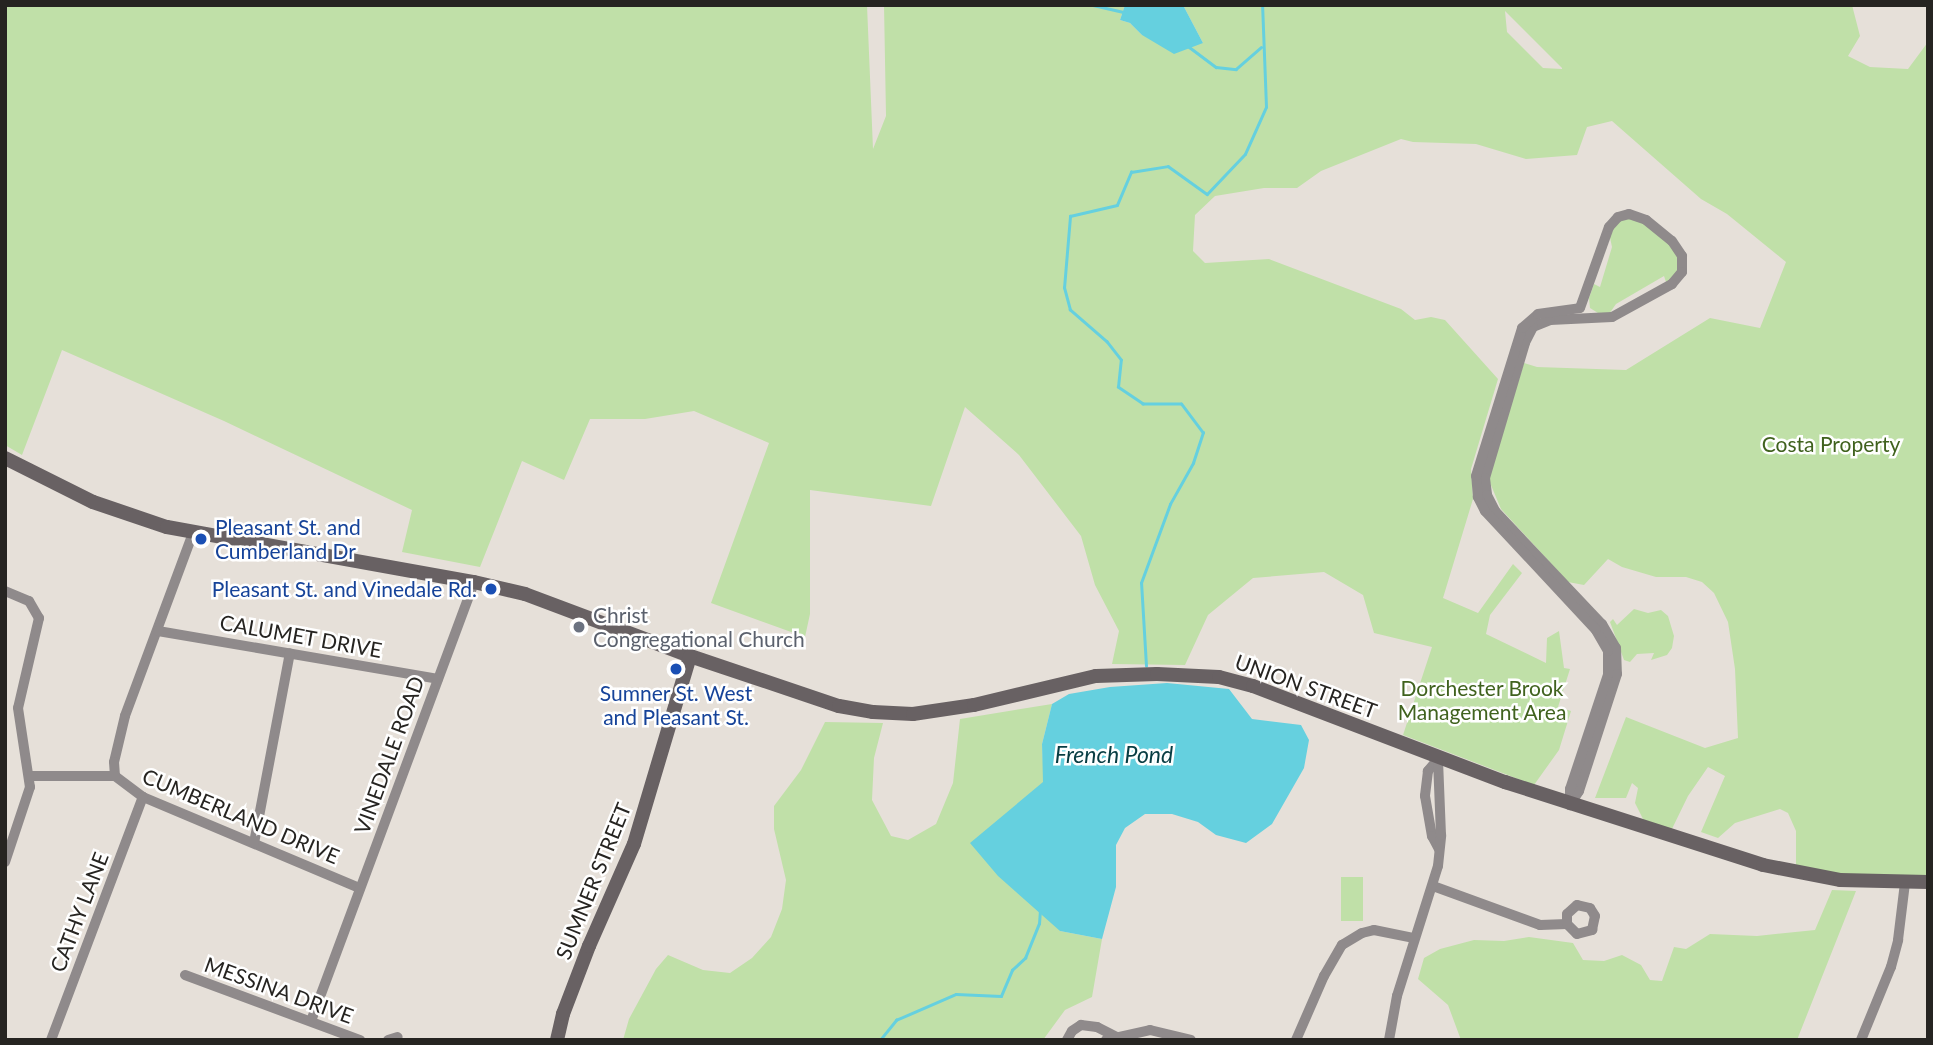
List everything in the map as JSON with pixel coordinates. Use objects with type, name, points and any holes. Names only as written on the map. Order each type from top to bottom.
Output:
[{"type":"main road","name":"UNION STREET","points":[[5,458],[93,502],[193,533],[474,582],[558,604],[690,656],[799,693],[861,710],[913,714],[974,705],[1096,676],[1197,675],[1253,686],[1438,759],[1570,804],[1786,870],[1840,880],[1928,882]]},
{"type":"main road","name":"SUMNER STREET","points":[[557,1040],[563,1014],[589,946],[634,844],[690,656]]},
{"type":"street","points":[[1540,565],[1495,511],[1486,490],[1486,472],[1531,331],[1546,320],[1612,317],[1675,281],[1683,265],[1676,246],[1639,216],[1618,217],[1608,230],[1582,306],[1574,310],[1538,314],[1524,325],[1477,471],[1477,492],[1485,511],[1614,642],[1614,667],[1570,789],[1570,804]]},
{"type":"street","points":[[1582,306],[1592,318]]},
{"type":"street","name":"CUMBERLAND DRIVE","points":[[193,533],[125,716],[114,762],[115,776],[143,797],[360,888]]},
{"type":"street","name":"VINEDALE ROAD","points":[[311,1021],[474,582]]},
{"type":"street","points":[[5,591],[29,601],[39,618],[18,708],[21,743],[30,775],[27,799],[5,862]]},
{"type":"street","name":"CALUMET DRIVE","points":[[158,631],[438,679]]},
{"type":"street","points":[[254,843],[290,653]]},
{"type":"street","points":[[1389,1040],[1397,996],[1433,886],[1439,849],[1432,836],[1425,796],[1428,771],[1438,759]]},
{"type":"street","points":[[30,775],[115,776]]},
{"type":"street","name":"CATHY LANE","points":[[51,1040],[143,797]]},
{"type":"street","points":[[1861,1040],[1891,967],[1898,940],[1905,883]]},
{"type":"street","points":[[1433,886],[1540,925],[1567,924]]},
{"type":"street","points":[[1296,1040],[1324,976],[1342,945],[1362,933],[1374,930],[1414,938]]},
{"type":"street","name":"MESSINA DRIVE","points":[[185,975],[360,1040]]},
{"type":"street","points":[[1068,1040],[1072,1031],[1081,1025],[1097,1027],[1118,1037]]},
{"type":"street","points":[[1106,1040],[1150,1030],[1191,1040]]},
{"type":"green space","points":[[5,5],[867,5],[873,149],[886,116],[884,5],[1125,5],[1120,20],[1130,23],[1142,35],[1203,43],[1183,5],[1852,5],[1860,36],[1848,56],[1870,67],[1908,69],[1928,42],[1928,884],[1821,875],[1796,867],[1796,831],[1788,813],[1780,809],[1735,823],[1718,838],[1701,832],[1725,776],[1708,767],[1688,796],[1669,835],[1647,827],[1635,803],[1638,788],[1632,783],[1626,798],[1595,798],[1626,717],[1705,748],[1738,738],[1735,669],[1728,622],[1714,593],[1702,582],[1686,577],[1656,577],[1622,567],[1608,559],[1584,585],[1568,582],[1501,509],[1488,478],[1524,363],[1537,367],[1626,370],[1710,318],[1760,328],[1786,262],[1727,214],[1701,199],[1612,121],[1587,127],[1577,155],[1526,159],[1476,144],[1413,142],[1401,139],[1321,171],[1297,188],[1264,188],[1215,196],[1195,215],[1193,251],[1205,263],[1269,259],[1401,309],[1415,320],[1431,317],[1445,320],[1498,379],[1471,469],[1473,499],[1443,598],[1478,613],[1513,564],[1522,573],[1490,615],[1486,634],[1546,663],[1547,638],[1559,631],[1564,668],[1570,669],[1558,707],[1571,711],[1559,750],[1534,785],[1403,735],[1432,647],[1374,633],[1363,595],[1324,572],[1253,578],[1208,615],[1185,665],[1112,664],[1119,631],[1095,585],[1081,536],[1019,455],[965,407],[931,506],[810,490],[810,614],[805,637],[711,603],[769,443],[694,411],[645,419],[590,419],[564,480],[522,461],[480,567],[402,552],[412,510],[224,421],[62,350],[22,455],[5,445]],"holes":[[[1505,11],[1562,68],[1543,68],[1507,32]]]},
{"type":"green space","points":[[1638,218],[1671,244],[1681,261],[1675,277],[1666,282],[1664,276],[1616,304],[1609,314],[1598,313],[1590,308],[1589,298],[1594,284],[1600,287],[1612,247],[1609,233],[1622,219]]},
{"type":"green space","points":[[1634,609],[1648,613],[1661,610],[1668,616],[1674,636],[1672,648],[1667,655],[1651,660],[1654,653],[1637,654],[1630,662],[1624,660],[1610,622],[1613,619],[1617,625]]},
{"type":"green space","points":[[1052,704],[1042,744],[1044,782],[1014,807],[1060,931],[1102,939],[1092,997],[1065,1010],[1043,1040],[623,1040],[629,1019],[656,969],[668,955],[703,970],[730,973],[752,958],[771,937],[782,909],[786,880],[774,829],[774,806],[801,770],[825,722],[883,723],[874,758],[872,800],[891,836],[908,840],[936,824],[953,783],[960,719]]},
{"type":"green space","points":[[1341,877],[1363,877],[1363,921],[1341,921]]},
{"type":"green space","points":[[1832,890],[1856,891],[1797,1040],[1461,1040],[1448,1005],[1418,979],[1424,958],[1440,949],[1474,940],[1504,941],[1529,937],[1573,943],[1583,960],[1604,961],[1622,955],[1641,965],[1650,980],[1662,981],[1674,947],[1686,949],[1710,934],[1757,936],[1815,930]]},
{"type":"water","points":[[1125,5],[1183,5],[1203,43],[1174,54],[1142,35],[1130,23],[1120,20]]},
{"type":"water","name":"French Pond","points":[[1167,683],[1229,689],[1252,719],[1301,725],[1309,740],[1304,768],[1272,824],[1246,843],[1216,835],[1198,822],[1172,814],[1145,814],[1125,828],[1116,845],[1116,887],[1102,939],[1060,931],[998,876],[970,843],[1043,782],[1042,744],[1052,704],[1069,694],[1110,687]]},
{"type":"waterway","points":[[1093,5],[1124,12]]},
{"type":"waterway","points":[[1146,666],[1141,583],[1170,504],[1193,463],[1203,433],[1181,404],[1143,404],[1118,387],[1121,360],[1107,342],[1070,310],[1064,288],[1070,216],[1117,205],[1131,172],[1168,166],[1207,194],[1245,154],[1266,107],[1262,5]]},
{"type":"waterway","points":[[1188,46],[1216,67],[1236,69],[1261,47]]},
{"type":"waterway","points":[[880,1040],[896,1020],[956,994],[1001,996],[1012,970],[1025,958],[1039,924],[1040,911]]},
{"type":"place","name":"Pleasant St. and Cumberland Dr","points":[[201,539]]},
{"type":"place","name":"Pleasant St. and Vinedale Rd.","points":[[491,589]]},
{"type":"place","name":"Christ Congregational Church","points":[[579,627]]},
{"type":"place","name":"Sumner St. West and Pleasant St.","points":[[676,669]]},
{"type":"park label","name":"Costa Property","points":[[1831,444]]},
{"type":"park label","name":"Dorchester Brook Management Area","points":[[1482,700]]}]
